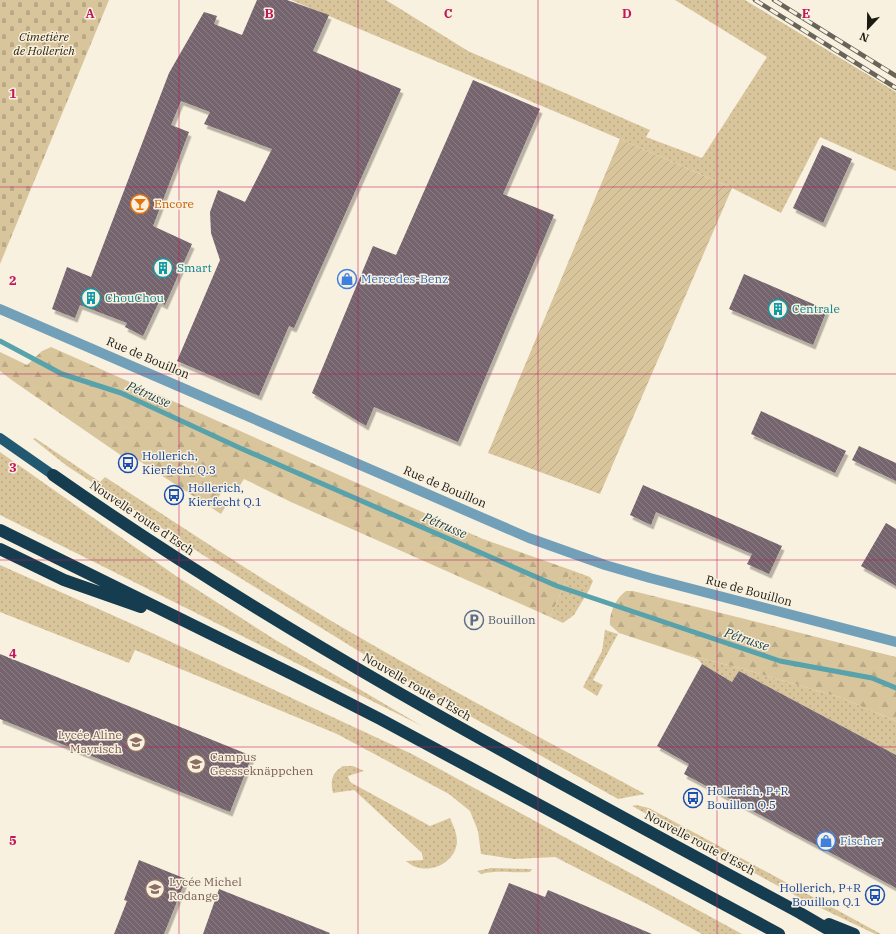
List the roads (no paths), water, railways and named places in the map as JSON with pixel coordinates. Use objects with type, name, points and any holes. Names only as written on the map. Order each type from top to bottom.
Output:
[{"type":"highway","name":"Nouvelle route d'Esch","points":[[53,475],[165,552],[331,654],[468,732],[836,934]]},
{"type":"highway","points":[[0,530],[294,675],[473,769],[779,934]]},
{"type":"highway","points":[[0,549],[64,580],[193,625]]},
{"type":"highway","points":[[800,913],[854,934]]},
{"type":"main road","name":"Nouvelle route d'Esch","points":[[0,438],[53,475]]},
{"type":"street","name":"Rue de Bouillon","points":[[0,309],[529,538],[605,565],[650,578],[896,642]]},
{"type":"waterway","name":"Pétrusse","points":[[0,341],[62,374],[121,393],[240,448],[557,586],[780,661],[872,678],[896,688]]},
{"type":"railway","points":[[755,0],[896,88]]},
{"type":"railway","points":[[774,0],[896,76]]},
{"type":"place","name":"Encore","points":[[140,204]]},
{"type":"place","name":"Smart","points":[[163,268]]},
{"type":"place","name":"Mercedes-Benz","points":[[347,279]]},
{"type":"place","name":"ChouChou","points":[[91,298]]},
{"type":"place","name":"Centrale","points":[[778,309]]},
{"type":"place","name":"Hollerich, Kierfecht Q.3","points":[[128,463]]},
{"type":"place","name":"Hollerich, Kierfecht Q.1","points":[[174,495]]},
{"type":"place","name":"Bouillon","points":[[474,620]]},
{"type":"place","name":"Lycée Aline Mayrisch","points":[[136,742]]},
{"type":"place","name":"Campus Geesseknäppchen","points":[[196,764]]},
{"type":"place","name":"Hollerich, P+R Bouillon Q.5","points":[[693,798]]},
{"type":"place","name":"Fischer","points":[[826,841]]},
{"type":"place","name":"Lycée Michel Rodange","points":[[155,889]]},
{"type":"place","name":"Hollerich, P+R Bouillon Q.1","points":[[875,895]]},
{"type":"park label","name":"Cimetière de Hollerich","points":[[44,44]]}]
